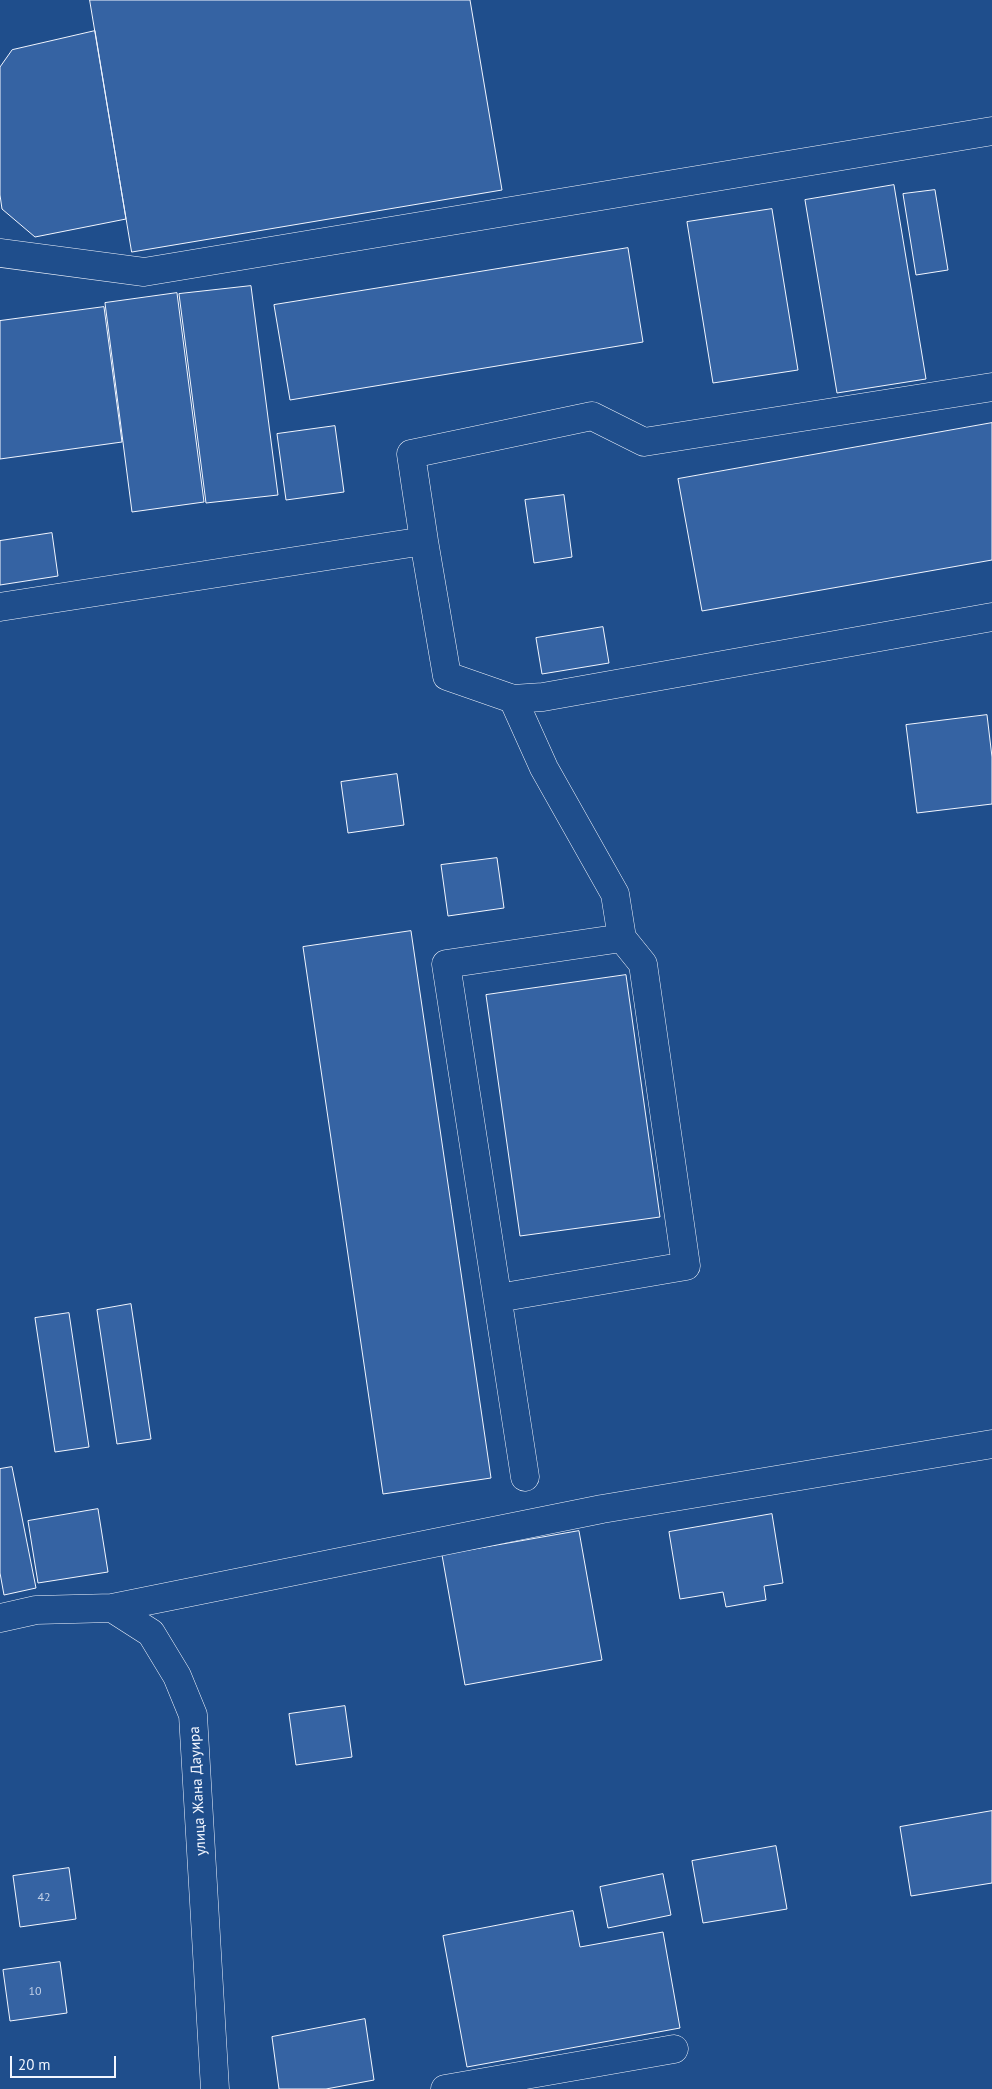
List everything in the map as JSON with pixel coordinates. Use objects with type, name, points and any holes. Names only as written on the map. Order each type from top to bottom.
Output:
[{"type":"street","points":[[0,253],[144,272],[992,131]]},
{"type":"street","points":[[992,387],[644,442],[592,416],[411,454],[447,676],[513,699],[543,697],[992,617]]},
{"type":"street","points":[[0,607],[424,541]]},
{"type":"street","points":[[498,1298],[686,1266],[643,964],[622,938],[615,894],[544,768],[513,699]]},
{"type":"street","points":[[525,1477],[446,964],[622,938]]},
{"type":"street","points":[[0,1618],[36,1610],[112,1608],[602,1509],[992,1444]]},
{"type":"street","name":"улица Жана Дауира","points":[[112,1608],[151,1633],[177,1676],[194,1715],[215,2089]]},
{"type":"street","points":[[445,2089],[674,2049]]},
{"type":"building","points":[[90,0],[470,0],[502,190],[132,252]]},
{"type":"building","points":[[95,31],[126,219],[35,237],[2,209],[0,195],[0,67],[12,50]]},
{"type":"building","points":[[894,185],[926,379],[837,393],[805,200]]},
{"type":"building","points":[[935,190],[948,270],[916,275],[903,194]]},
{"type":"building","points":[[772,209],[798,370],[713,383],[687,222]]},
{"type":"building","points":[[628,248],[643,342],[290,400],[274,305]]},
{"type":"building","points":[[251,286],[278,495],[206,503],[179,294]]},
{"type":"building","points":[[177,293],[204,502],[132,512],[105,303]]},
{"type":"building","points":[[104,307],[122,442],[0,459],[0,321]]},
{"type":"building","points":[[992,423],[992,560],[702,611],[678,479]]},
{"type":"building","points":[[335,426],[344,492],[286,500],[277,434]]},
{"type":"building","points":[[564,495],[572,557],[534,563],[525,500]]},
{"type":"building","points":[[52,533],[58,576],[0,585],[0,541]]},
{"type":"building","points":[[603,627],[609,663],[542,674],[536,638]]},
{"type":"building","points":[[987,715],[992,757],[992,804],[917,813],[906,725]]},
{"type":"building","points":[[397,774],[404,825],[348,833],[341,782]]},
{"type":"building","points":[[497,858],[504,908],[448,916],[441,865]]},
{"type":"building","points":[[411,931],[491,1478],[383,1494],[303,947]]},
{"type":"building","points":[[626,975],[660,1217],[520,1236],[486,995]]},
{"type":"building","points":[[131,1304],[151,1439],[117,1444],[97,1310]]},
{"type":"building","points":[[69,1313],[89,1447],[55,1452],[35,1318]]},
{"type":"building","points":[[12,1467],[36,1588],[4,1595],[0,1573],[0,1469]]},
{"type":"building","points":[[98,1509],[108,1572],[38,1583],[28,1521]]},
{"type":"building","points":[[772,1514],[783,1583],[764,1586],[766,1600],[726,1607],[723,1592],[680,1599],[669,1532]]},
{"type":"building","points":[[579,1531],[602,1660],[465,1685],[442,1555]]},
{"type":"building","points":[[345,1706],[352,1757],[296,1765],[289,1714]]},
{"type":"building","points":[[992,1811],[992,1883],[911,1896],[900,1827]]},
{"type":"building","points":[[776,1846],[787,1909],[703,1923],[692,1861]]},
{"type":"building","points":[[69,1868],[76,1919],[20,1927],[13,1876]]},
{"type":"building","points":[[663,1874],[671,1915],[608,1928],[600,1887]]},
{"type":"building","points":[[573,1911],[580,1947],[663,1932],[680,2028],[467,2067],[443,1936]]},
{"type":"building","points":[[60,1962],[67,2013],[10,2021],[3,1970]]},
{"type":"building","points":[[365,2019],[374,2080],[326,2089],[279,2089],[272,2037]]}]
